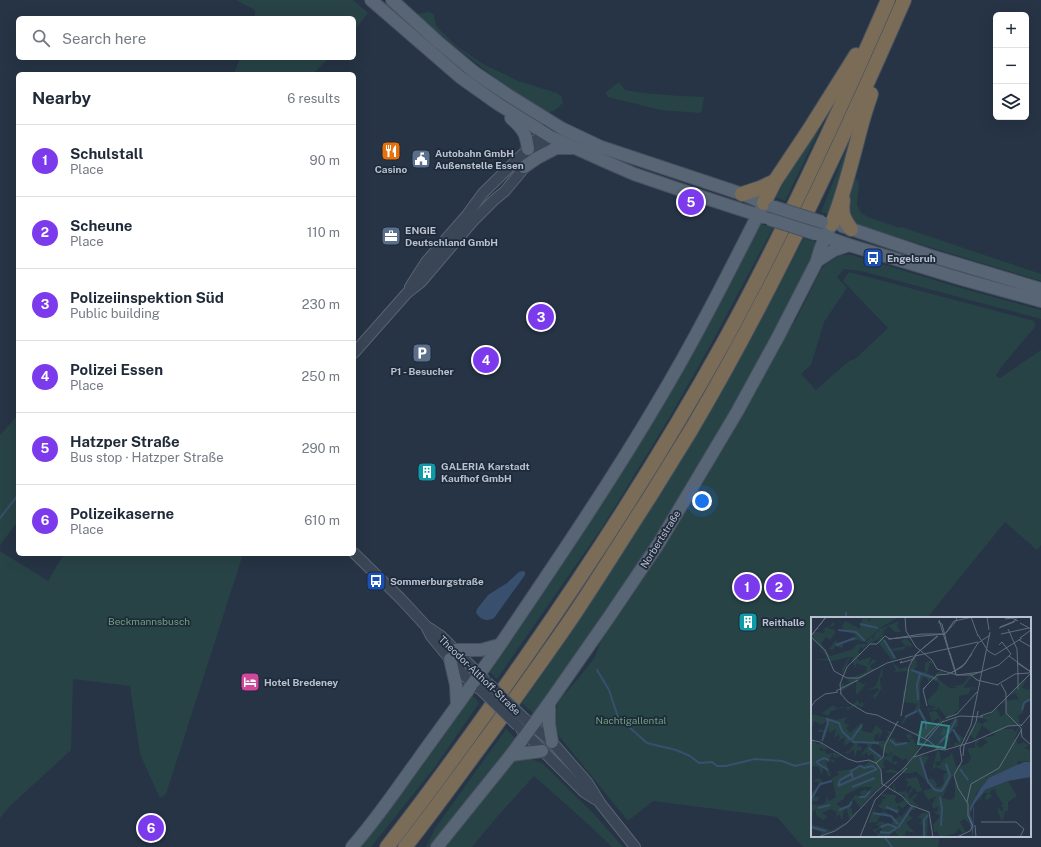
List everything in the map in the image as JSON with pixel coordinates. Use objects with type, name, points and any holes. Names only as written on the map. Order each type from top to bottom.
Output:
[{"type":"highway","points":[[405,847],[509,707],[571,619],[690,431],[739,345],[784,259],[822,181],[904,0]]},
{"type":"highway","points":[[766,211],[775,181],[809,130],[887,2]]},
{"type":"highway","points":[[387,847],[429,793],[559,610],[603,544],[678,423],[726,338],[771,251],[845,98],[887,2]]},
{"type":"highway","points":[[851,229],[843,217],[842,211],[844,191],[885,43]]},
{"type":"highway","points":[[742,194],[775,181]]},
{"type":"highway","points":[[827,223],[844,191]]},
{"type":"main road","points":[[371,0],[460,77],[498,104],[547,134],[634,174],[737,209],[766,211],[851,229],[928,255],[1041,289]]},
{"type":"main road","points":[[392,0],[474,72],[556,125],[602,147],[742,194],[766,211],[820,235],[965,280],[1041,301]]},
{"type":"main road","points":[[498,104],[524,132],[527,138],[528,149]]},
{"type":"main road","points":[[524,167],[556,148],[576,148]]},
{"type":"main road","points":[[737,209],[744,221],[748,235]]},
{"type":"main road","points":[[352,847],[399,787],[458,705],[480,682],[499,645],[590,511],[658,402],[694,338],[748,235],[766,211]]},
{"type":"main road","name":"Norbertstraße","points":[[437,847],[511,755],[525,726],[549,703],[651,555],[692,489],[775,344],[817,261],[820,235],[827,223]]},
{"type":"main road","points":[[817,261],[834,250],[849,245]]},
{"type":"main road","points":[[458,705],[453,654],[481,650],[499,645]]},
{"type":"main road","points":[[549,703],[549,724],[552,742]]},
{"type":"main road","points":[[511,755],[524,752],[542,751]]},
{"type":"street","points":[[356,351],[407,293],[426,262],[484,193],[528,149],[556,125]]},
{"type":"street","points":[[407,293],[421,282],[473,221],[505,191],[547,134]]},
{"type":"street","name":"Theodor-Althoff-Straße","points":[[356,555],[402,599],[426,626],[431,636],[453,654],[525,726]]},
{"type":"street","points":[[525,726],[552,742],[587,782],[600,803],[635,847]]},
{"type":"street","points":[[525,726],[542,751],[584,792],[600,803]]},
{"type":"green space","points":[[236,0],[353,0],[368,13],[356,28],[356,16],[255,16],[255,10]]},
{"type":"green space","points":[[430,12],[434,15],[436,26],[454,44],[481,63],[518,81],[557,93],[562,97],[563,103],[554,111],[548,112],[503,84],[417,14]]},
{"type":"green space","points":[[239,60],[327,60],[315,72],[235,72]]},
{"type":"green space","points":[[619,82],[625,90],[644,93],[704,97],[702,111],[700,113],[661,110],[608,97],[606,92]]},
{"type":"green space","points":[[832,104],[785,201],[772,196]]},
{"type":"green space","points":[[854,130],[831,215],[821,212]]},
{"type":"green space","points":[[855,177],[859,183],[857,204],[860,212],[868,217],[1041,274],[1041,281],[861,226],[852,219],[848,212],[850,193]]},
{"type":"green space","points":[[759,223],[773,228],[716,335],[668,420],[603,526],[497,679],[489,671]]},
{"type":"green space","points":[[804,238],[817,243],[813,255],[761,356],[705,458],[619,593],[537,713],[533,713],[522,703],[626,547],[702,426]]},
{"type":"green space","name":"Nachtigallental","points":[[841,255],[852,255],[964,289],[1041,310],[1041,319],[861,271],[844,269],[837,277],[847,288],[824,322],[811,365],[801,374],[816,390],[849,361],[855,359],[888,328],[843,281],[849,272],[1034,321],[1035,327],[1001,367],[996,376],[1000,378],[1041,350],[1041,545],[1037,550],[1005,522],[928,617],[811,617],[811,837],[940,837],[938,847],[803,847],[777,817],[653,801],[628,821],[559,736],[555,720],[558,703],[561,698],[595,657],[602,638],[629,598],[783,339],[796,320],[822,268]]},
{"type":"green space","points":[[16,417],[16,524],[0,545],[0,435]]},
{"type":"green space","name":"Beckmannsbusch","points":[[0,551],[48,581],[63,556],[242,556],[166,794],[160,798],[140,754],[130,686],[73,679],[71,750],[9,807],[0,818]]},
{"type":"green space","points":[[472,695],[479,703],[435,767],[371,847],[359,847]]},
{"type":"green space","points":[[506,729],[515,738],[505,754],[429,847],[426,847],[436,827]]},
{"type":"green space","points":[[528,758],[542,763],[593,813],[623,847],[612,847],[534,776],[472,847],[444,847],[507,766],[517,759]]},
{"type":"water","points":[[519,572],[525,572],[525,575],[494,618],[484,620],[476,613],[477,609],[488,595],[507,583]]},
{"type":"waterway","points":[[0,518],[16,498]]},
{"type":"waterway","points":[[597,670],[609,690],[618,717],[647,743],[676,750],[690,756],[699,763],[712,762],[717,766],[726,766],[755,759],[782,761],[795,766],[811,762]]},
{"type":"waterway","points":[[885,837],[892,847]]},
{"type":"place","name":"Casino","points":[[391,151]]},
{"type":"place","name":"Autobahn GmbH Außenstelle Essen","points":[[421,159]]},
{"type":"place","name":"Hatzper Straße","points":[[691,202]]},
{"type":"place","name":"ENGIE Deutschland GmbH","points":[[391,236]]},
{"type":"place","name":"Engelsruh","points":[[873,258]]},
{"type":"place","name":"Polizeiinspektion Süd","points":[[541,317]]},
{"type":"place","name":"P1 - Besucher","points":[[422,353]]},
{"type":"place","name":"Polizei Essen","points":[[486,360]]},
{"type":"place","name":"GALERIA Karstadt Kaufhof GmbH","points":[[427,472]]},
{"type":"place","name":"Sommerburgstraße","points":[[376,581]]},
{"type":"place","name":"Schulstall","points":[[747,587]]},
{"type":"place","name":"Scheune","points":[[779,587]]},
{"type":"place","name":"Reithalle","points":[[748,622]]},
{"type":"place","name":"Hotel Bredeney","points":[[250,682]]},
{"type":"place","name":"Polizeikaserne","points":[[151,828]]}]
